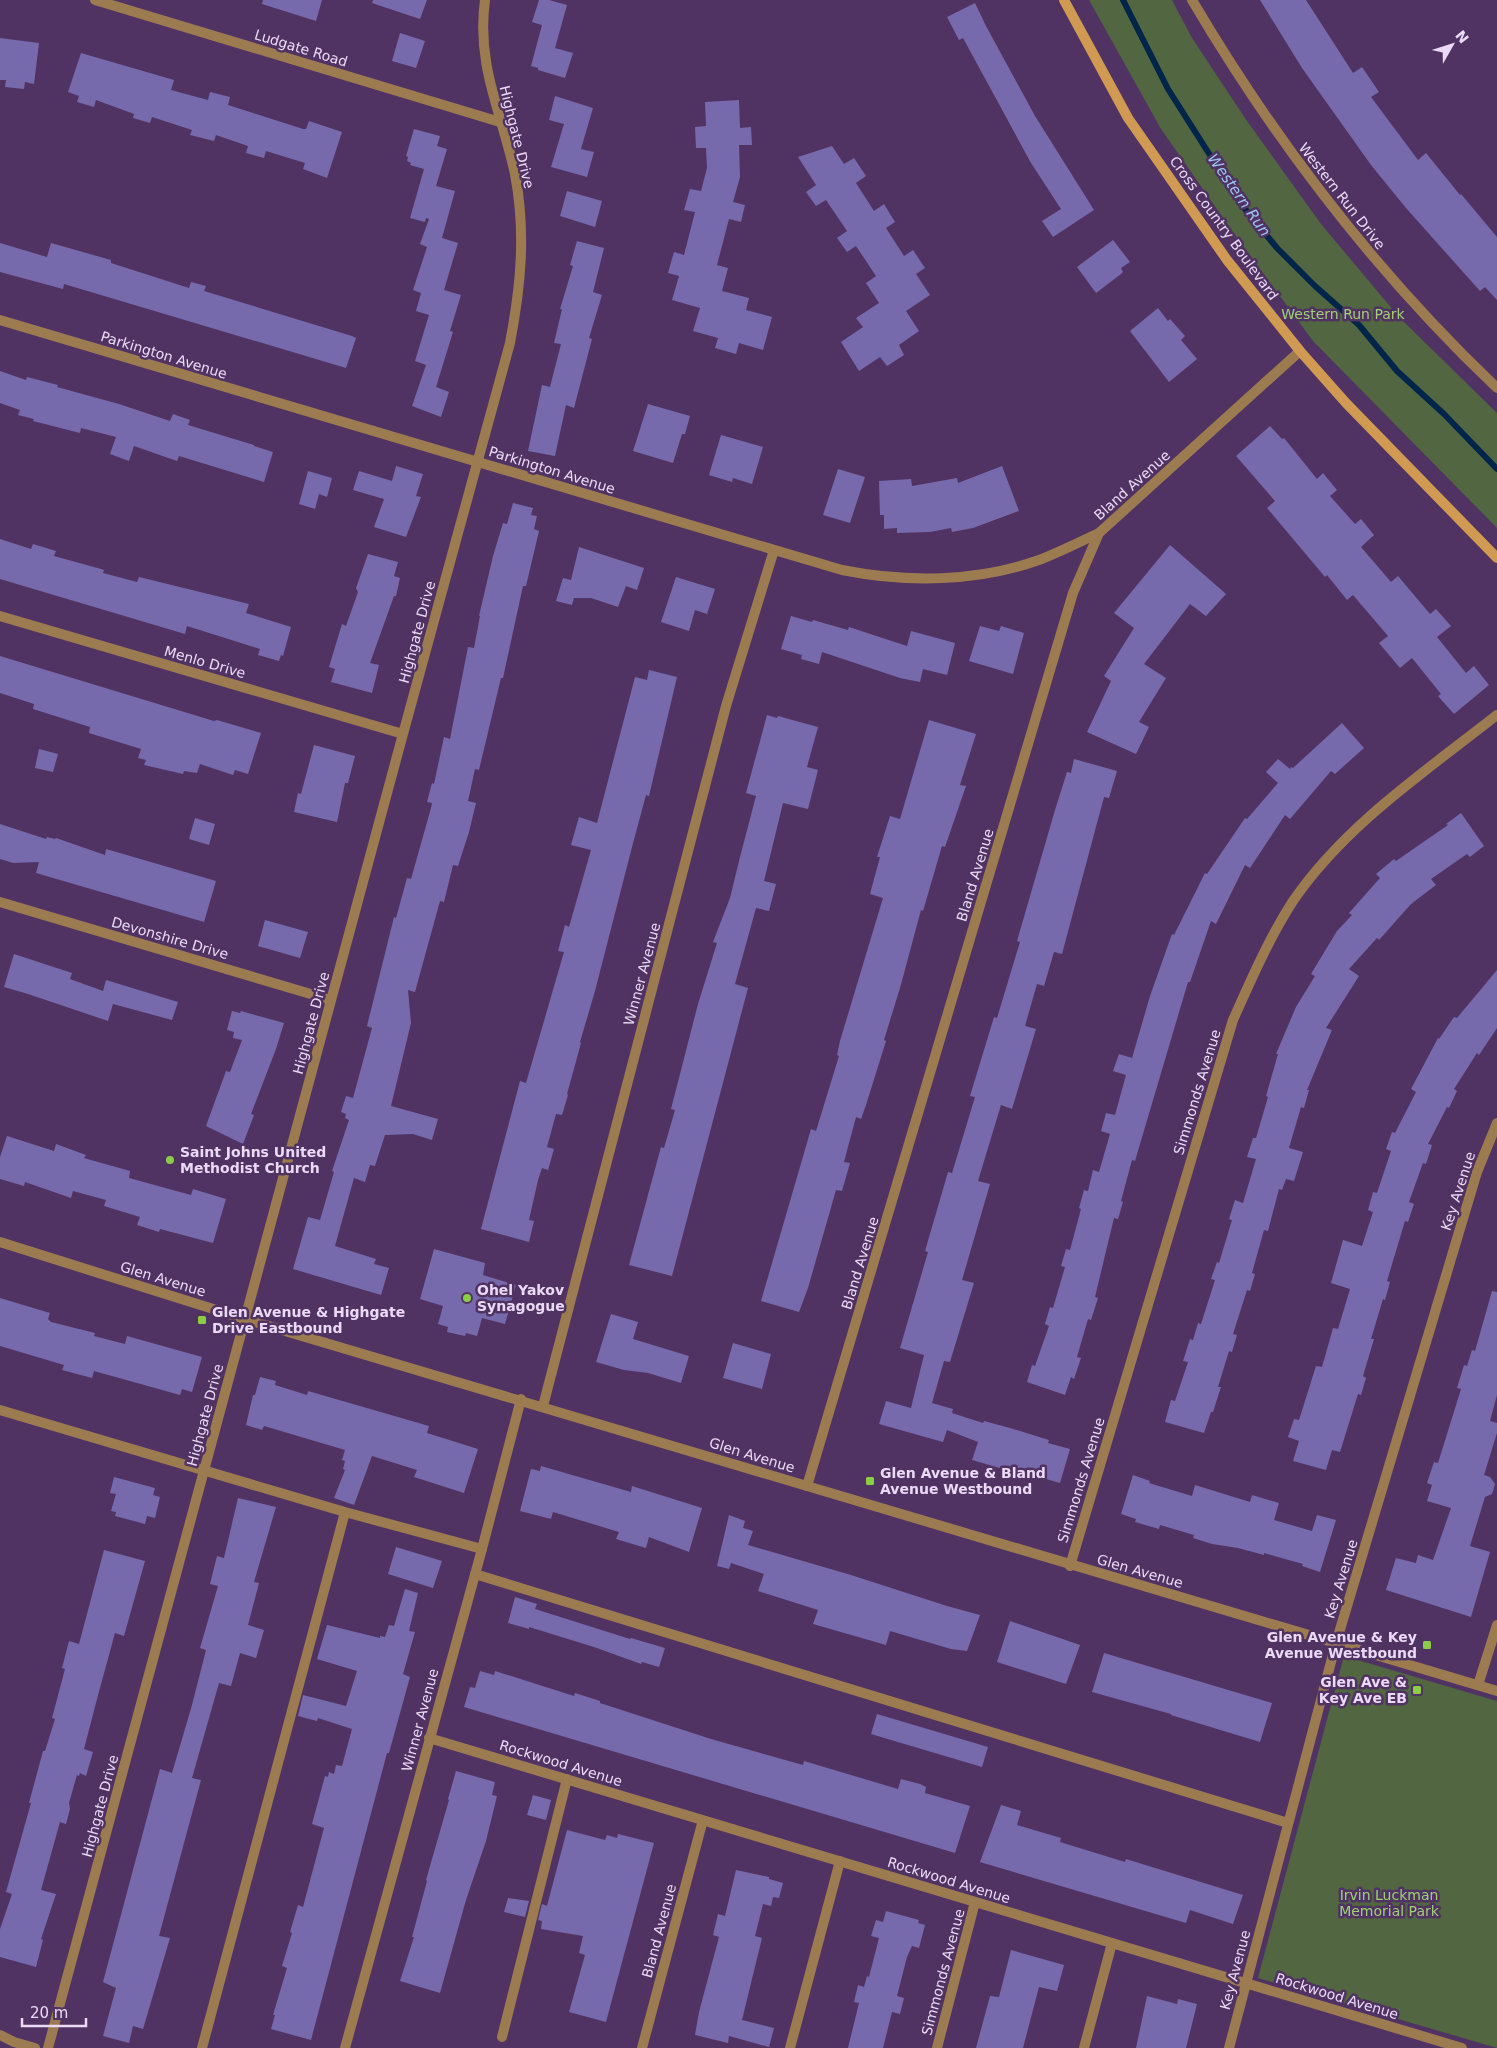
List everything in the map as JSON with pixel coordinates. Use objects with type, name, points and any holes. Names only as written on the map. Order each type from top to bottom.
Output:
[{"type":"main road","name":"Cross Country Boulevard","points":[[1064,0],[1128,118],[1227,260],[1300,351],[1346,403],[1497,558]]},
{"type":"street","name":"Ludgate Road","points":[[95,0],[500,122]]},
{"type":"street","name":"Highgate Drive","points":[[48,2048],[510,343],[520,294],[522,247],[519,205],[514,174],[484,59],[484,0]]},
{"type":"street","name":"Western Run Drive","points":[[1192,0],[1232,68],[1323,197],[1420,311],[1497,388]]},
{"type":"street","name":"Parkington Avenue","points":[[0,320],[842,570],[875,577],[903,579],[970,575],[1039,560],[1099,533]]},
{"type":"street","name":"Bland Avenue","points":[[807,1486],[1073,593],[1099,533],[1300,351]]},
{"type":"street","name":"Winner Avenue","points":[[543,1406],[726,706],[774,550]]},
{"type":"street","name":"Menlo Drive","points":[[0,616],[403,734]]},
{"type":"street","name":"Simmonds Avenue","points":[[1070,1566],[1234,1020],[1250,980],[1293,901],[1354,830],[1497,715]]},
{"type":"street","name":"Devonshire Drive","points":[[0,902],[331,1000]]},
{"type":"street","name":"Key Avenue","points":[[1229,2048],[1336,1643],[1477,1172],[1497,1123]]},
{"type":"street","name":"Glen Avenue","points":[[0,1242],[245,1319],[521,1399],[1070,1566],[1497,1691]]},
{"type":"street","name":"Winner Avenue","points":[[345,2048],[482,1549],[521,1399]]},
{"type":"street","points":[[0,1410],[345,1512],[482,1549]]},
{"type":"street","points":[[202,2048],[345,1512]]},
{"type":"street","points":[[475,1574],[1288,1823]]},
{"type":"street","points":[[1478,1685],[1497,1625]]},
{"type":"street","name":"Rockwood Avenue","points":[[429,1738],[1462,2048]]},
{"type":"street","points":[[502,2037],[567,1780]]},
{"type":"street","name":"Bland Avenue","points":[[642,2048],[703,1820]]},
{"type":"street","points":[[790,2048],[840,1862]]},
{"type":"street","name":"Simmonds Avenue","points":[[937,2048],[975,1902]]},
{"type":"street","points":[[1084,2048],[1112,1943]]},
{"type":"street","points":[[0,2035],[14,2042],[35,2048]]},
{"type":"green space","name":"Western Run Park","points":[[1089,0],[1172,0],[1192,38],[1247,121],[1321,224],[1399,317],[1497,413],[1497,528],[1313,341],[1235,235],[1161,129]]},
{"type":"green space","name":"Irvin Luckman Memorial Park","points":[[1344,1656],[1497,1701],[1497,2048],[1258,1978]]},
{"type":"building","points":[[263,0],[322,0],[316,21],[262,4]]},
{"type":"building","points":[[373,0],[427,0],[420,19],[372,3]]},
{"type":"building","points":[[539,0],[549,0],[567,5],[555,48],[573,53],[565,78],[531,66],[542,25],[532,22]]},
{"type":"building","points":[[1260,0],[1306,0],[1353,73],[1362,67],[1379,92],[1371,97],[1418,160],[1426,153],[1497,237],[1497,300],[1485,287],[1480,291],[1406,208],[1371,165],[1302,68]]},
{"type":"building","points":[[975,3],[1035,116],[1094,210],[1053,237],[1042,221],[1061,209],[1031,163],[963,38],[959,40],[947,17]]},
{"type":"building","points":[[400,33],[425,41],[416,68],[392,61]]},
{"type":"building","points":[[0,38],[39,43],[34,84],[25,82],[24,89],[5,87],[6,80],[0,80]]},
{"type":"building","points":[[81,53],[174,80],[171,90],[208,100],[210,92],[230,97],[228,105],[303,129],[306,129],[309,121],[342,132],[327,178],[303,169],[305,163],[266,151],[264,158],[246,153],[248,146],[216,135],[214,141],[190,135],[192,130],[152,117],[150,123],[133,118],[134,114],[96,100],[94,107],[77,102],[79,96],[68,92]]},
{"type":"building","points":[[555,96],[593,108],[581,149],[594,152],[587,177],[551,167],[564,124],[549,120]]},
{"type":"building","points":[[739,100],[740,128],[751,127],[752,145],[739,145],[740,177],[733,202],[745,205],[741,222],[729,219],[717,265],[728,268],[722,291],[749,298],[746,310],[772,317],[763,350],[739,343],[736,354],[715,348],[718,338],[693,331],[700,308],[672,300],[679,276],[668,273],[674,252],[684,255],[695,212],[684,210],[690,189],[701,191],[707,168],[706,148],[696,148],[695,127],[706,126],[705,102]]},
{"type":"building","points":[[414,129],[440,136],[437,146],[447,149],[436,186],[455,191],[442,238],[458,243],[444,290],[461,295],[450,331],[453,332],[436,387],[449,392],[441,417],[412,406],[426,365],[415,361],[429,315],[416,311],[421,293],[413,290],[427,247],[420,244],[429,219],[426,218],[425,222],[410,218],[424,169],[410,165],[411,163],[407,161],[408,157],[406,156]]},
{"type":"building","points":[[832,146],[844,164],[854,158],[866,176],[856,183],[874,211],[884,204],[895,222],[886,228],[904,256],[913,250],[925,268],[916,274],[930,295],[906,311],[919,331],[899,345],[904,355],[887,366],[880,357],[859,371],[841,342],[863,327],[856,318],[879,303],[866,283],[876,276],[856,246],[847,252],[837,238],[847,231],[826,200],[816,206],[806,192],[816,185],[798,157]]},
{"type":"building","points":[[567,191],[602,201],[595,227],[560,216]]},
{"type":"building","points":[[1113,240],[1130,262],[1121,268],[1123,272],[1121,274],[1096,293],[1077,267]]},
{"type":"building","points":[[577,241],[604,248],[593,292],[602,295],[589,338],[592,339],[574,408],[566,405],[555,456],[528,451],[542,385],[550,387],[561,344],[554,343],[562,309],[560,309],[573,266],[570,265]]},
{"type":"building","points":[[0,243],[47,257],[51,243],[111,260],[111,263],[189,288],[191,282],[206,286],[204,291],[356,338],[346,368],[64,284],[63,289],[0,272]]},
{"type":"building","points":[[1158,308],[1168,321],[1170,319],[1185,336],[1181,340],[1197,359],[1169,382],[1130,331]]},
{"type":"building","points":[[0,371],[26,380],[27,377],[58,385],[57,387],[119,404],[170,421],[173,414],[190,420],[188,425],[273,452],[264,482],[179,456],[177,461],[134,446],[129,461],[110,454],[116,437],[81,428],[80,433],[33,421],[34,419],[18,415],[20,410],[0,403]]},
{"type":"building","points":[[648,404],[690,416],[673,463],[633,451]]},
{"type":"building","points":[[1270,426],[1282,439],[1284,438],[1317,479],[1323,473],[1337,490],[1330,496],[1355,524],[1361,519],[1374,535],[1361,547],[1391,582],[1398,576],[1430,614],[1436,609],[1451,626],[1437,637],[1466,673],[1474,666],[1489,685],[1454,714],[1438,696],[1441,694],[1412,658],[1400,668],[1379,643],[1388,636],[1353,595],[1347,600],[1327,575],[1325,577],[1267,508],[1275,501],[1236,456]]},
{"type":"building","points":[[721,435],[763,447],[752,484],[733,478],[732,482],[709,475]]},
{"type":"building","points":[[396,466],[423,474],[416,496],[421,497],[406,537],[374,527],[384,499],[353,490],[359,471],[392,481]]},
{"type":"building","points":[[1002,466],[1019,511],[973,528],[952,532],[951,528],[930,532],[897,533],[897,528],[884,529],[884,515],[880,515],[879,481],[911,479],[912,486],[957,478],[958,483]]},
{"type":"building","points":[[838,469],[865,477],[850,523],[823,515]]},
{"type":"building","points":[[308,471],[332,478],[327,497],[319,494],[315,509],[299,504]]},
{"type":"building","points":[[513,503],[533,508],[531,515],[537,516],[534,529],[539,531],[526,586],[523,586],[503,678],[501,678],[479,770],[475,769],[468,801],[476,803],[469,832],[458,866],[453,865],[444,902],[440,901],[415,992],[408,990],[411,1023],[391,1106],[438,1119],[432,1140],[413,1134],[385,1135],[375,1166],[370,1165],[365,1182],[354,1178],[335,1246],[376,1259],[374,1264],[389,1268],[381,1295],[293,1269],[308,1217],[320,1220],[334,1172],[332,1171],[349,1120],[345,1118],[346,1114],[341,1112],[346,1096],[353,1098],[372,1028],[367,1026],[394,917],[396,918],[407,878],[411,879],[431,808],[432,803],[427,802],[432,783],[434,784],[444,737],[450,739],[468,647],[474,648],[479,616],[493,556],[503,523],[507,524]]},
{"type":"building","points":[[0,539],[31,549],[33,544],[56,551],[54,556],[101,569],[104,570],[103,573],[137,582],[139,577],[249,604],[246,613],[291,627],[283,656],[281,655],[279,661],[258,655],[260,649],[187,626],[185,634],[0,579]]},
{"type":"building","points":[[1170,545],[1226,594],[1206,616],[1190,604],[1144,664],[1166,678],[1139,722],[1149,727],[1136,754],[1087,732],[1111,681],[1104,676],[1134,628],[1114,613]]},
{"type":"building","points":[[579,547],[644,568],[637,590],[626,586],[618,607],[591,598],[574,598],[572,605],[556,601],[563,578],[571,580]]},
{"type":"building","points":[[368,554],[398,562],[394,576],[400,578],[396,596],[394,596],[370,663],[379,665],[372,693],[331,682],[335,669],[329,667],[342,624],[346,626],[358,592],[356,588]]},
{"type":"building","points":[[676,577],[715,589],[707,614],[695,610],[689,631],[661,622]]},
{"type":"building","points":[[791,616],[848,630],[849,627],[907,646],[911,631],[955,643],[947,675],[923,669],[920,682],[900,678],[822,652],[819,664],[801,659],[802,655],[781,649]]},
{"type":"building","points":[[980,626],[999,631],[1001,626],[1024,633],[1013,674],[969,661]]},
{"type":"building","points":[[0,656],[214,721],[217,720],[261,733],[248,774],[235,770],[233,775],[200,764],[197,773],[184,771],[183,774],[144,765],[146,760],[138,758],[141,749],[89,733],[90,727],[33,709],[34,704],[0,693]]},
{"type":"building","points":[[649,670],[677,677],[649,796],[646,795],[580,1042],[568,1095],[562,1115],[556,1114],[547,1147],[554,1149],[548,1170],[542,1168],[538,1180],[529,1220],[534,1221],[529,1242],[481,1229],[520,1081],[526,1083],[564,952],[558,951],[565,925],[569,927],[591,850],[571,845],[579,817],[597,823],[635,677],[647,680]]},
{"type":"building","points":[[767,715],[777,718],[778,716],[818,727],[807,767],[818,770],[808,809],[783,803],[764,881],[776,884],[769,911],[756,908],[735,984],[748,988],[672,1276],[629,1265],[661,1147],[664,1148],[675,1110],[671,1109],[698,1004],[717,943],[713,942],[730,898],[756,796],[746,793]]},
{"type":"building","points":[[929,720],[976,734],[960,785],[966,786],[945,847],[942,846],[923,911],[921,910],[884,1040],[886,1041],[866,1105],[861,1119],[856,1117],[844,1162],[850,1163],[842,1191],[836,1190],[808,1288],[799,1312],[761,1301],[811,1129],[816,1131],[839,1056],[837,1055],[840,1041],[883,898],[870,894],[880,857],[877,857],[890,816],[900,819]]},
{"type":"building","points":[[1342,723],[1364,748],[1335,774],[1331,771],[1290,819],[1285,815],[1250,868],[1245,865],[1216,924],[1211,921],[1190,982],[1188,982],[1135,1161],[1132,1160],[1118,1219],[1114,1218],[1095,1297],[1098,1298],[1091,1320],[1088,1319],[1077,1357],[1081,1358],[1074,1379],[1071,1377],[1065,1395],[1027,1382],[1032,1365],[1035,1366],[1049,1326],[1045,1324],[1050,1307],[1053,1308],[1065,1267],[1061,1266],[1066,1249],[1070,1250],[1084,1190],[1088,1191],[1093,1170],[1099,1172],[1110,1134],[1101,1131],[1106,1113],[1115,1115],[1126,1075],[1113,1071],[1119,1054],[1132,1058],[1150,996],[1172,934],[1174,935],[1205,873],[1207,874],[1245,818],[1247,819],[1278,783],[1266,772],[1278,759],[1290,769],[1291,767],[1293,768]]},
{"type":"building","points":[[314,745],[355,756],[348,783],[345,783],[337,822],[294,812],[298,793],[301,794]]},
{"type":"building","points":[[39,749],[58,754],[53,772],[35,768]]},
{"type":"building","points":[[1074,759],[1117,771],[1109,798],[1104,797],[1062,954],[1054,952],[1044,986],[1037,984],[1025,1026],[1036,1029],[1012,1109],[1001,1105],[978,1181],[990,1184],[962,1280],[974,1283],[950,1362],[944,1361],[932,1403],[953,1409],[952,1413],[983,1423],[984,1421],[1010,1428],[1049,1440],[1048,1443],[1070,1449],[1060,1483],[1039,1477],[1038,1479],[972,1460],[978,1442],[947,1430],[943,1442],[879,1424],[886,1401],[911,1408],[924,1355],[900,1348],[928,1252],[925,1251],[948,1172],[952,1173],[975,1097],[970,1096],[994,1017],[997,1018],[1020,942],[1017,941],[1055,810],[1067,772],[1071,773]]},
{"type":"building","points":[[1461,813],[1484,846],[1470,857],[1467,854],[1431,879],[1436,885],[1411,904],[1379,940],[1377,938],[1349,969],[1359,976],[1326,1028],[1332,1030],[1307,1090],[1309,1090],[1304,1108],[1301,1107],[1289,1148],[1303,1152],[1294,1181],[1286,1179],[1282,1190],[1279,1189],[1268,1231],[1264,1230],[1252,1273],[1255,1274],[1250,1291],[1247,1290],[1233,1334],[1237,1335],[1232,1352],[1229,1351],[1218,1387],[1221,1387],[1204,1433],[1165,1422],[1171,1400],[1175,1401],[1188,1362],[1183,1361],[1190,1339],[1193,1340],[1198,1323],[1201,1324],[1215,1280],[1211,1279],[1217,1262],[1219,1263],[1232,1220],[1229,1219],[1235,1200],[1243,1203],[1256,1159],[1247,1157],[1253,1138],[1256,1138],[1268,1097],[1266,1096],[1278,1054],[1276,1054],[1296,1007],[1315,976],[1311,974],[1337,931],[1352,915],[1349,913],[1380,878],[1376,874],[1394,859],[1396,861],[1448,825],[1446,824]]},
{"type":"building","points":[[195,818],[215,824],[209,845],[189,839]]},
{"type":"building","points":[[0,824],[46,839],[47,837],[56,838],[105,855],[106,849],[216,881],[204,922],[36,873],[39,862],[13,863],[0,859]]},
{"type":"building","points":[[265,920],[308,932],[300,958],[258,946]]},
{"type":"building","points":[[14,954],[72,973],[70,979],[103,991],[106,980],[178,1002],[172,1020],[113,1004],[108,1021],[4,987]]},
{"type":"building","points":[[1497,970],[1497,1028],[1479,1055],[1477,1053],[1454,1089],[1457,1091],[1449,1108],[1447,1107],[1428,1144],[1432,1145],[1426,1164],[1423,1163],[1409,1202],[1414,1204],[1408,1222],[1405,1221],[1387,1281],[1390,1282],[1385,1300],[1383,1299],[1371,1339],[1374,1339],[1363,1376],[1366,1378],[1361,1395],[1358,1394],[1340,1452],[1332,1450],[1326,1470],[1293,1461],[1299,1441],[1288,1437],[1294,1419],[1299,1420],[1316,1366],[1322,1367],[1333,1328],[1338,1329],[1350,1289],[1331,1283],[1343,1240],[1362,1246],[1373,1212],[1368,1210],[1373,1192],[1377,1193],[1391,1151],[1386,1149],[1392,1132],[1395,1133],[1416,1092],[1411,1089],[1438,1038],[1454,1017],[1457,1018]]},
{"type":"building","points":[[232,1011],[240,1013],[241,1011],[284,1023],[251,1114],[254,1115],[243,1144],[206,1126],[226,1071],[230,1072],[242,1040],[233,1038],[234,1032],[227,1030]]},
{"type":"building","points":[[7,1136],[54,1151],[56,1144],[86,1155],[84,1158],[130,1171],[129,1178],[191,1195],[193,1189],[226,1199],[213,1243],[160,1229],[159,1232],[137,1225],[140,1217],[104,1206],[106,1200],[73,1191],[71,1198],[25,1182],[24,1186],[0,1179],[0,1157]]},
{"type":"building","points":[[434,1249],[485,1263],[483,1275],[516,1285],[505,1324],[482,1318],[477,1336],[466,1333],[465,1336],[447,1332],[448,1327],[438,1324],[443,1306],[420,1299]]},
{"type":"building","points":[[1492,1291],[1497,1292],[1497,1395],[1490,1421],[1497,1423],[1497,1433],[1484,1475],[1490,1477],[1495,1484],[1492,1494],[1485,1497],[1470,1546],[1490,1552],[1471,1617],[1386,1590],[1396,1558],[1416,1563],[1418,1555],[1433,1560],[1451,1508],[1427,1501],[1432,1485],[1427,1483],[1434,1462],[1438,1463],[1461,1389],[1457,1388],[1464,1365],[1467,1366],[1472,1350],[1475,1351]]},
{"type":"building","points":[[0,1298],[50,1313],[48,1319],[51,1322],[95,1333],[94,1336],[125,1344],[127,1336],[202,1357],[192,1392],[182,1389],[180,1395],[94,1371],[92,1378],[62,1370],[64,1365],[0,1346]]},
{"type":"building","points":[[611,1314],[638,1322],[633,1339],[689,1356],[681,1383],[648,1373],[624,1370],[596,1362]]},
{"type":"building","points":[[733,1343],[771,1354],[762,1389],[723,1378]]},
{"type":"building","points":[[260,1377],[276,1381],[275,1385],[307,1395],[308,1391],[429,1426],[427,1433],[478,1449],[464,1493],[414,1477],[417,1470],[372,1456],[354,1505],[334,1498],[345,1470],[343,1469],[345,1461],[342,1460],[345,1450],[264,1426],[262,1430],[246,1425],[253,1395],[255,1395]]},
{"type":"building","points":[[541,1466],[631,1492],[632,1486],[702,1508],[689,1552],[649,1537],[646,1548],[616,1539],[619,1532],[553,1512],[551,1519],[520,1511],[531,1469],[540,1471]]},
{"type":"building","points":[[1133,1475],[1150,1481],[1149,1483],[1192,1496],[1195,1485],[1250,1502],[1252,1495],[1279,1503],[1274,1520],[1312,1531],[1317,1515],[1336,1520],[1320,1572],[1302,1566],[1303,1564],[1264,1553],[1264,1555],[1212,1544],[1193,1538],[1194,1535],[1160,1525],[1159,1529],[1135,1522],[1136,1519],[1121,1514]]},
{"type":"building","points":[[114,1477],[155,1488],[153,1495],[160,1497],[155,1518],[147,1516],[145,1524],[115,1516],[116,1512],[111,1511],[116,1494],[110,1493]]},
{"type":"building","points":[[238,1498],[276,1507],[254,1582],[259,1583],[248,1625],[264,1630],[256,1658],[240,1653],[231,1686],[219,1683],[192,1778],[201,1780],[159,1936],[170,1938],[143,2029],[133,2026],[129,2043],[103,2036],[116,1988],[103,1982],[160,1769],[172,1773],[192,1705],[206,1650],[200,1648],[218,1586],[210,1584],[217,1556],[224,1558]]},
{"type":"building","points":[[729,1515],[745,1521],[743,1528],[753,1531],[748,1545],[980,1615],[967,1651],[951,1649],[890,1631],[886,1645],[813,1624],[818,1610],[758,1591],[764,1574],[731,1563],[729,1569],[717,1566]]},
{"type":"building","points":[[396,1547],[442,1561],[433,1588],[388,1574]]},
{"type":"building","points":[[104,1550],[145,1561],[124,1636],[115,1633],[84,1749],[93,1752],[86,1776],[80,1773],[79,1776],[77,1775],[69,1803],[70,1809],[66,1824],[60,1822],[41,1890],[56,1894],[41,1939],[43,1940],[36,1967],[0,1957],[0,1929],[12,1894],[6,1892],[31,1803],[29,1803],[43,1751],[45,1751],[55,1719],[52,1718],[65,1669],[62,1668],[69,1641],[79,1644]]},
{"type":"building","points":[[405,1589],[418,1593],[409,1631],[415,1632],[403,1674],[410,1677],[389,1753],[387,1753],[311,2040],[271,2029],[275,2015],[273,2015],[287,1968],[282,1966],[292,1933],[290,1932],[298,1905],[303,1907],[324,1828],[312,1824],[325,1776],[328,1777],[329,1772],[334,1774],[336,1765],[342,1766],[352,1729],[318,1718],[317,1721],[298,1716],[303,1695],[346,1706],[357,1671],[317,1659],[327,1625],[380,1638],[380,1636],[385,1637],[389,1625],[394,1626]]},
{"type":"building","points":[[515,1597],[537,1604],[535,1609],[665,1648],[659,1667],[642,1662],[641,1664],[594,1647],[529,1627],[529,1629],[508,1623]]},
{"type":"building","points":[[1010,1621],[1080,1645],[1066,1684],[997,1662]]},
{"type":"building","points":[[1104,1653],[1272,1703],[1260,1742],[1092,1692]]},
{"type":"building","points":[[480,1671],[494,1675],[495,1671],[574,1696],[575,1693],[711,1739],[803,1765],[804,1761],[898,1789],[901,1779],[920,1784],[926,1787],[925,1793],[970,1806],[955,1853],[464,1707],[470,1687],[475,1688]]},
{"type":"building","points":[[877,1714],[988,1747],[982,1767],[871,1734]]},
{"type":"building","points":[[456,1771],[495,1782],[492,1795],[497,1796],[486,1841],[466,1900],[440,1993],[400,1981],[414,1937],[412,1937],[426,1880]]},
{"type":"building","points":[[533,1795],[551,1800],[546,1820],[527,1815]]},
{"type":"building","points":[[1001,1805],[1021,1811],[1017,1825],[1061,1838],[1060,1842],[1125,1862],[1126,1859],[1243,1895],[1233,1924],[1190,1910],[1186,1923],[980,1862]]},
{"type":"building","points":[[567,1830],[605,1840],[607,1835],[617,1838],[618,1834],[654,1843],[606,2022],[569,2012],[585,1955],[579,1953],[583,1936],[541,1929],[542,1921],[538,1920],[542,1904],[547,1906]]},
{"type":"building","points":[[736,1870],[769,1877],[769,1879],[783,1883],[779,1898],[773,1897],[771,1906],[763,1904],[755,1936],[762,1938],[742,2020],[774,2028],[769,2047],[729,2036],[728,2043],[695,2035],[699,2012],[719,1937],[713,1935],[718,1914],[725,1916]]},
{"type":"building","points":[[508,1898],[529,1901],[525,1917],[504,1912]]},
{"type":"building","points":[[886,1911],[919,1920],[918,1923],[925,1925],[919,1948],[912,1946],[907,1957],[897,1996],[904,1998],[900,2014],[892,2012],[883,2048],[848,2048],[859,2003],[854,2002],[858,1985],[864,1987],[867,1976],[869,1977],[879,1938],[871,1936],[876,1920],[883,1922]]},
{"type":"building","points":[[1011,1950],[1064,1965],[1057,1991],[1039,1987],[1023,2048],[976,2048],[990,1996],[999,1997]]},
{"type":"building","points":[[1147,1996],[1177,2004],[1178,1999],[1197,2004],[1186,2048],[1136,2048]]},
{"type":"waterway","name":"Western Run","points":[[1123,0],[1168,89],[1241,204],[1277,248],[1315,286],[1359,325],[1397,371],[1444,414],[1497,469]]},
{"type":"place","name":"Saint Johns United Methodist Church","points":[[170,1160]]},
{"type":"place","name":"Ohel Yakov Synagogue","points":[[467,1298]]},
{"type":"place","name":"Glen Avenue & Highgate Drive Eastbound","points":[[202,1320]]},
{"type":"place","name":"Glen Avenue & Bland Avenue Westbound","points":[[870,1481]]},
{"type":"place","name":"Glen Avenue & Key Avenue Westbound","points":[[1427,1645]]},
{"type":"place","name":"Glen Ave & Key Ave EB","points":[[1417,1690]]}]
